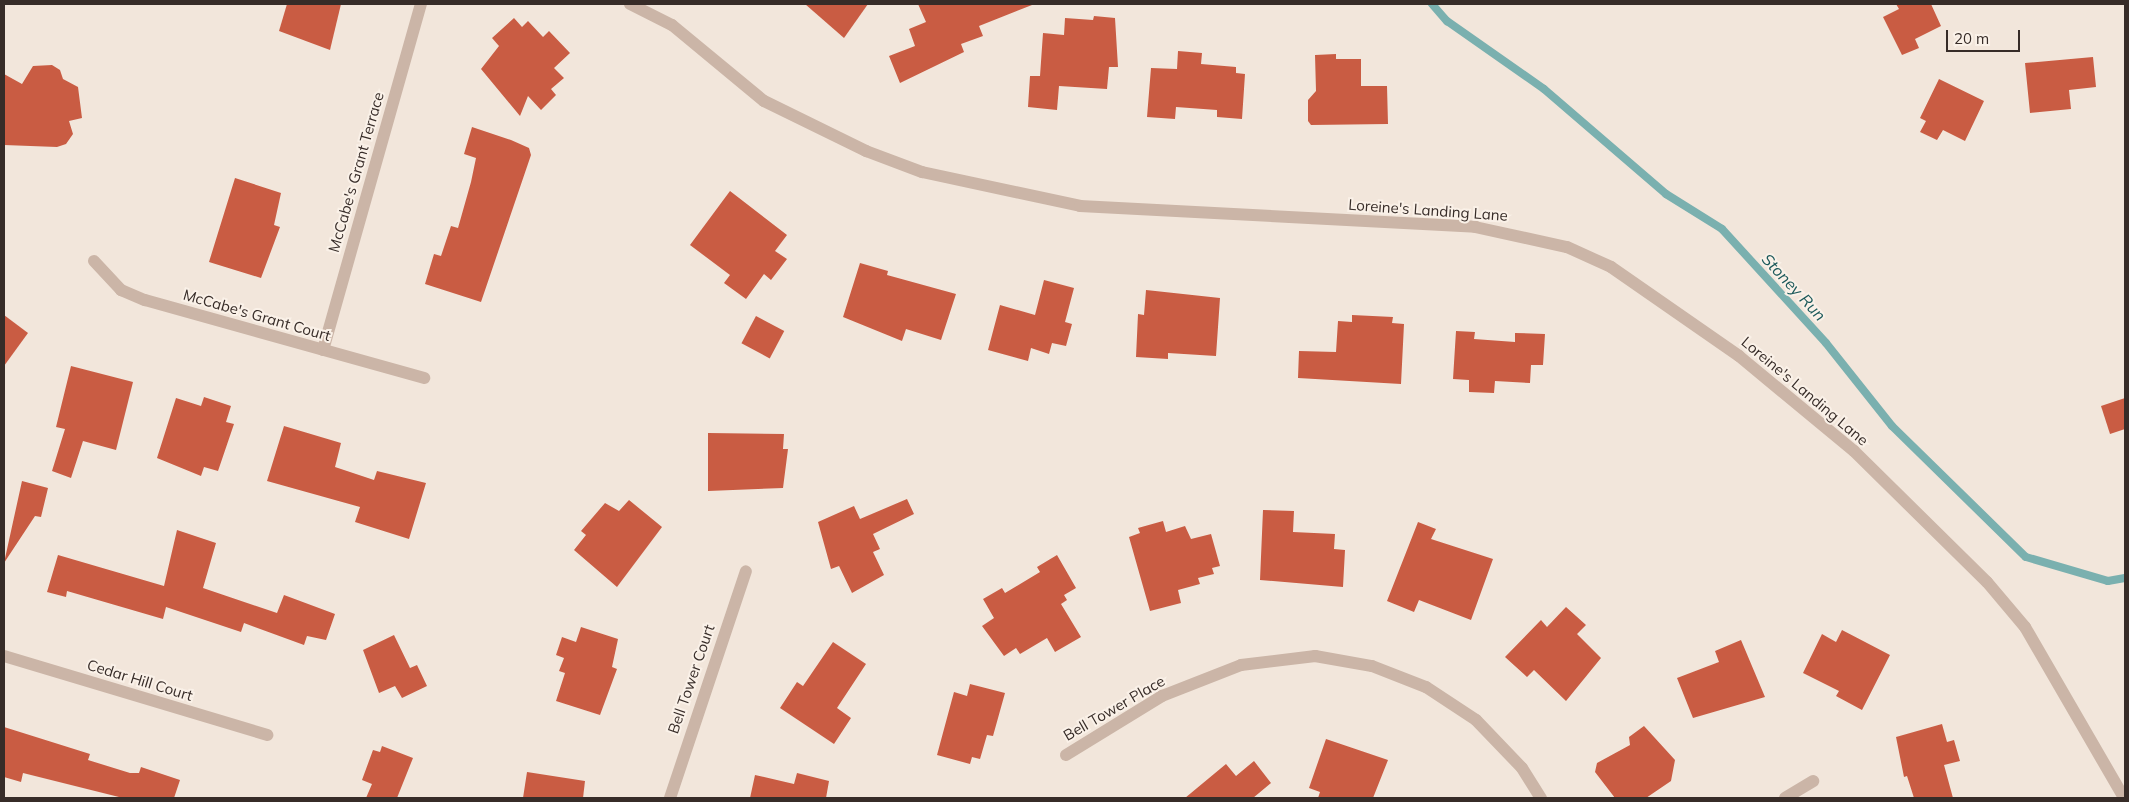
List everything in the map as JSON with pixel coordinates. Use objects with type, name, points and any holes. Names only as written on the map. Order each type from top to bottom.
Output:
[{"type":"street","name":"McCabe's Grant Terrace","points":[[323,350],[421,4]]},
{"type":"street","name":"Loreine's Landing Lane","points":[[630,4],[672,25],[764,101],[866,151],[922,172],[1080,206],[1475,227],[1558,244],[1611,267],[1739,356],[1854,451],[1987,582],[2025,627],[2124,798]]},
{"type":"street","name":"McCabe's Grant Court","points":[[94,261],[121,290],[145,300],[424,378]]},
{"type":"street","name":"Bell Tower Court","points":[[670,798],[746,571]]},
{"type":"street","name":"Cedar Hill Court","points":[[4,656],[267,735]]},
{"type":"street","name":"Bell Tower Place","points":[[1066,755],[1171,692],[1241,665],[1315,656],[1372,666],[1426,687],[1476,720],[1522,768],[1541,798]]},
{"type":"street","points":[[1786,798],[1813,781]]},
{"type":"building","points":[[287,4],[341,4],[330,50],[279,31]]},
{"type":"building","points":[[805,4],[868,4],[844,38]]},
{"type":"building","points":[[918,4],[1032,5],[979,26],[983,36],[961,44],[964,52],[900,83],[889,56],[915,46],[909,29],[926,22]]},
{"type":"building","points":[[1896,4],[1931,4],[1941,26],[1915,39],[1919,48],[1902,55],[1883,17],[1899,9]]},
{"type":"building","points":[[1094,16],[1115,18],[1118,67],[1109,67],[1107,89],[1059,86],[1057,110],[1028,107],[1030,76],[1040,76],[1043,33],[1064,35],[1065,18],[1093,20]]},
{"type":"building","points":[[514,18],[522,27],[528,21],[543,37],[549,31],[570,53],[554,68],[564,78],[551,89],[556,95],[541,110],[528,96],[520,116],[481,69],[499,46],[492,38]]},
{"type":"building","points":[[1178,51],[1202,53],[1201,64],[1236,67],[1236,73],[1245,74],[1242,119],[1217,117],[1217,110],[1176,107],[1175,119],[1147,117],[1151,68],[1177,69]]},
{"type":"building","points":[[1336,54],[1336,59],[1361,59],[1361,86],[1387,86],[1388,124],[1311,125],[1308,121],[1308,100],[1316,91],[1315,55]]},
{"type":"building","points":[[2093,57],[2096,87],[2069,90],[2071,109],[2030,113],[2025,63]]},
{"type":"building","points":[[52,65],[60,70],[63,79],[78,87],[82,118],[69,121],[73,134],[66,144],[57,147],[4,145],[4,74],[22,84],[33,66]]},
{"type":"building","points":[[1939,79],[1984,101],[1965,141],[1943,130],[1937,140],[1920,132],[1926,121],[1920,118]]},
{"type":"building","points":[[472,127],[529,148],[531,155],[481,302],[425,284],[434,254],[441,256],[451,226],[458,228],[476,158],[464,154]]},
{"type":"building","points":[[235,178],[281,193],[274,225],[280,227],[261,278],[209,262]]},
{"type":"building","points":[[730,191],[787,235],[775,251],[787,259],[771,280],[764,274],[746,299],[724,283],[730,275],[690,245]]},
{"type":"building","points":[[860,263],[888,271],[887,275],[956,294],[941,340],[906,329],[902,341],[843,317]]},
{"type":"building","points":[[1044,280],[1074,288],[1065,322],[1072,324],[1066,346],[1052,343],[1049,354],[1031,348],[1028,361],[988,350],[1000,305],[1035,315]]},
{"type":"building","points":[[1146,290],[1220,298],[1216,356],[1168,353],[1168,359],[1136,357],[1138,314],[1144,315]]},
{"type":"building","points":[[4,315],[28,333],[4,366]]},
{"type":"building","points":[[1352,315],[1393,317],[1392,323],[1404,324],[1401,384],[1298,378],[1299,351],[1336,352],[1338,321],[1352,322]]},
{"type":"building","points":[[756,316],[784,331],[770,358],[741,343]]},
{"type":"building","points":[[1456,331],[1475,332],[1474,339],[1515,342],[1515,333],[1545,334],[1543,365],[1531,365],[1530,383],[1495,381],[1494,393],[1469,392],[1469,380],[1453,379]]},
{"type":"building","points":[[71,366],[133,382],[116,450],[83,441],[71,478],[52,471],[65,429],[56,427]]},
{"type":"building","points":[[204,397],[231,406],[226,422],[234,424],[218,471],[204,467],[201,476],[157,458],[176,398],[201,406]]},
{"type":"building","points":[[2125,398],[2125,429],[2110,434],[2101,406]]},
{"type":"building","points":[[284,426],[341,443],[335,467],[374,480],[377,471],[426,483],[409,539],[355,522],[360,507],[267,481]]},
{"type":"building","points":[[708,433],[784,434],[783,449],[788,449],[783,488],[708,491]]},
{"type":"building","points":[[22,481],[48,488],[41,517],[35,516],[4,563]]},
{"type":"building","points":[[907,499],[914,514],[873,534],[880,549],[873,552],[884,575],[852,593],[839,566],[831,569],[818,522],[854,506],[860,519]]},
{"type":"building","points":[[629,500],[662,527],[617,587],[574,550],[586,535],[581,531],[605,503],[619,511]]},
{"type":"building","points":[[1263,510],[1294,511],[1293,532],[1335,534],[1334,549],[1345,550],[1343,587],[1260,580]]},
{"type":"building","points":[[1163,521],[1166,532],[1185,526],[1191,539],[1211,534],[1220,566],[1212,568],[1214,574],[1198,578],[1200,584],[1178,590],[1181,603],[1150,611],[1129,537],[1140,533],[1138,528]]},
{"type":"building","points":[[1418,522],[1436,529],[1431,539],[1493,559],[1471,620],[1419,600],[1414,612],[1387,601]]},
{"type":"building","points":[[177,530],[216,543],[203,588],[277,613],[284,595],[335,614],[326,640],[307,636],[304,645],[244,623],[241,632],[166,607],[163,619],[67,591],[66,597],[47,592],[58,555],[164,586]]},
{"type":"building","points":[[1057,555],[1076,588],[1064,595],[1067,600],[1061,604],[1081,637],[1055,652],[1047,638],[1020,654],[1016,648],[1004,656],[982,626],[994,618],[983,599],[1002,588],[1005,593],[1040,572],[1037,567]]},
{"type":"building","points":[[1566,607],[1586,625],[1577,634],[1601,658],[1566,701],[1534,670],[1527,677],[1505,657],[1541,620],[1547,627]]},
{"type":"building","points":[[581,627],[618,639],[612,667],[617,669],[600,715],[556,701],[565,673],[559,671],[564,658],[556,655],[562,637],[576,642]]},
{"type":"building","points":[[1842,630],[1890,655],[1862,710],[1836,696],[1839,691],[1803,673],[1822,634],[1836,642]]},
{"type":"building","points":[[394,635],[410,668],[417,665],[427,686],[402,698],[395,686],[379,693],[363,650]]},
{"type":"building","points":[[1741,640],[1765,697],[1693,718],[1677,678],[1719,662],[1715,651]]},
{"type":"building","points":[[833,642],[866,664],[837,708],[851,718],[834,744],[780,708],[797,682],[803,686]]},
{"type":"building","points":[[970,684],[1005,693],[993,736],[987,735],[980,759],[972,757],[970,764],[937,755],[954,692],[967,696]]},
{"type":"building","points":[[1942,724],[1947,742],[1954,740],[1960,761],[1944,765],[1953,798],[1914,798],[1907,776],[1904,777],[1896,737]]},
{"type":"building","points":[[1644,726],[1675,760],[1671,781],[1646,798],[1615,798],[1595,772],[1597,763],[1630,745],[1629,737]]},
{"type":"building","points":[[4,727],[90,754],[88,760],[130,773],[139,773],[141,767],[180,780],[174,798],[123,798],[23,773],[21,782],[4,777]]},
{"type":"building","points":[[1326,739],[1388,760],[1373,798],[1318,798],[1320,792],[1309,788]]},
{"type":"building","points":[[382,746],[413,758],[397,798],[366,798],[372,784],[362,780],[373,750],[380,752]]},
{"type":"building","points":[[1254,761],[1271,783],[1253,798],[1185,798],[1226,764],[1236,776]]},
{"type":"building","points":[[527,772],[585,781],[583,798],[523,798]]},
{"type":"building","points":[[797,773],[829,781],[826,798],[750,798],[755,775],[794,784]]},
{"type":"waterway","name":"Stoney Run","points":[[1432,4],[1447,21],[1544,89],[1666,194],[1722,229],[1826,343],[1892,426],[2026,557],[2108,581],[2125,578]]}]
